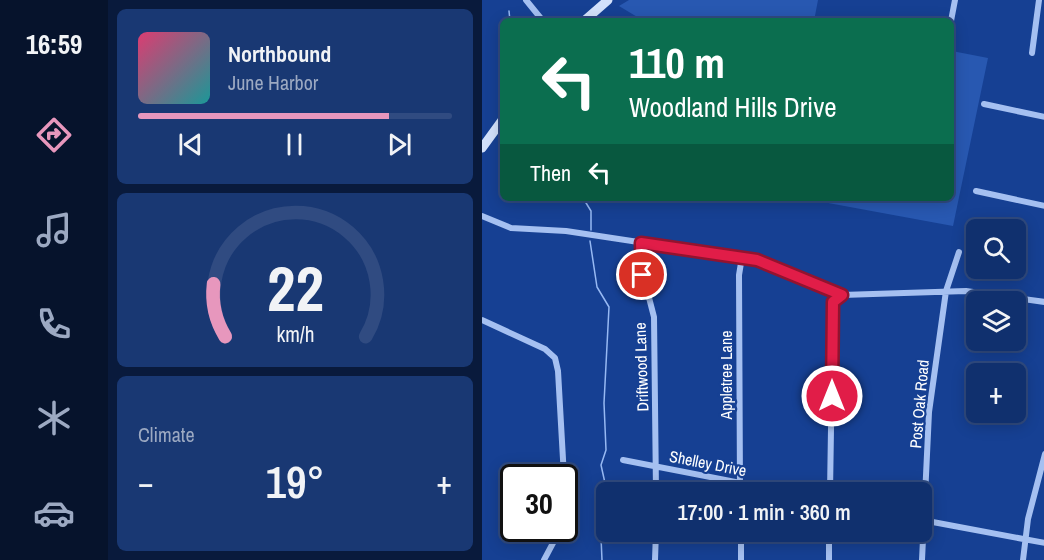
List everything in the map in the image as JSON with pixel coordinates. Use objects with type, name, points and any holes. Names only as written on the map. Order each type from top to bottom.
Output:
[{"type":"main road","points":[[587,18],[608,0]]},
{"type":"main road","points":[[482,148],[500,123]]},
{"type":"street","points":[[526,0],[541,18]]},
{"type":"street","points":[[952,18],[955,0]]},
{"type":"street","points":[[1032,53],[1039,0]]},
{"type":"street","points":[[984,104],[1044,117]]},
{"type":"street","points":[[976,191],[1044,206]]},
{"type":"street","points":[[482,216],[511,228],[566,231],[742,257],[771,265],[842,295],[966,291],[1044,302]]},
{"type":"street","name":"Driftwood Lane","points":[[641,243],[640,263],[654,317],[656,482]]},
{"type":"street","name":"Post Oak Road","points":[[927,482],[929,412],[946,291],[959,252]]},
{"type":"street","name":"Appletree Lane","points":[[740,482],[739,275],[742,257]]},
{"type":"street","points":[[830,482],[833,302],[842,295]]},
{"type":"street","points":[[482,320],[545,349],[555,358],[558,371],[563,464]]},
{"type":"street","points":[[1023,560],[1028,519],[1044,454]]},
{"type":"street","name":"Shelley Drive","points":[[623,459],[740,482]]},
{"type":"street","points":[[932,522],[1044,543]]},
{"type":"street","points":[[544,560],[554,542]]},
{"type":"street","points":[[655,560],[656,542]]},
{"type":"street","points":[[741,542],[741,560]]},
{"type":"street","points":[[829,542],[829,560]]},
{"type":"street","name":"Post Oak Road","points":[[922,542],[922,560]]},
{"type":"shaded area","points":[[629,0],[818,0],[815,18],[639,18],[619,6]]},
{"type":"shaded area","points":[[954,51],[988,58],[953,226],[817,201],[954,201]]},
{"type":"waterway","points":[[509,11],[510,18]]},
{"type":"waterway","points":[[585,201],[591,211],[591,230]]},
{"type":"waterway","points":[[590,241],[597,287],[609,307],[604,403],[606,450],[601,465],[605,482]]},
{"type":"waterway","points":[[601,542],[602,560]]},
{"type":"route","points":[[642,275],[641,243],[757,260],[842,295],[833,302],[832,396]]}]
